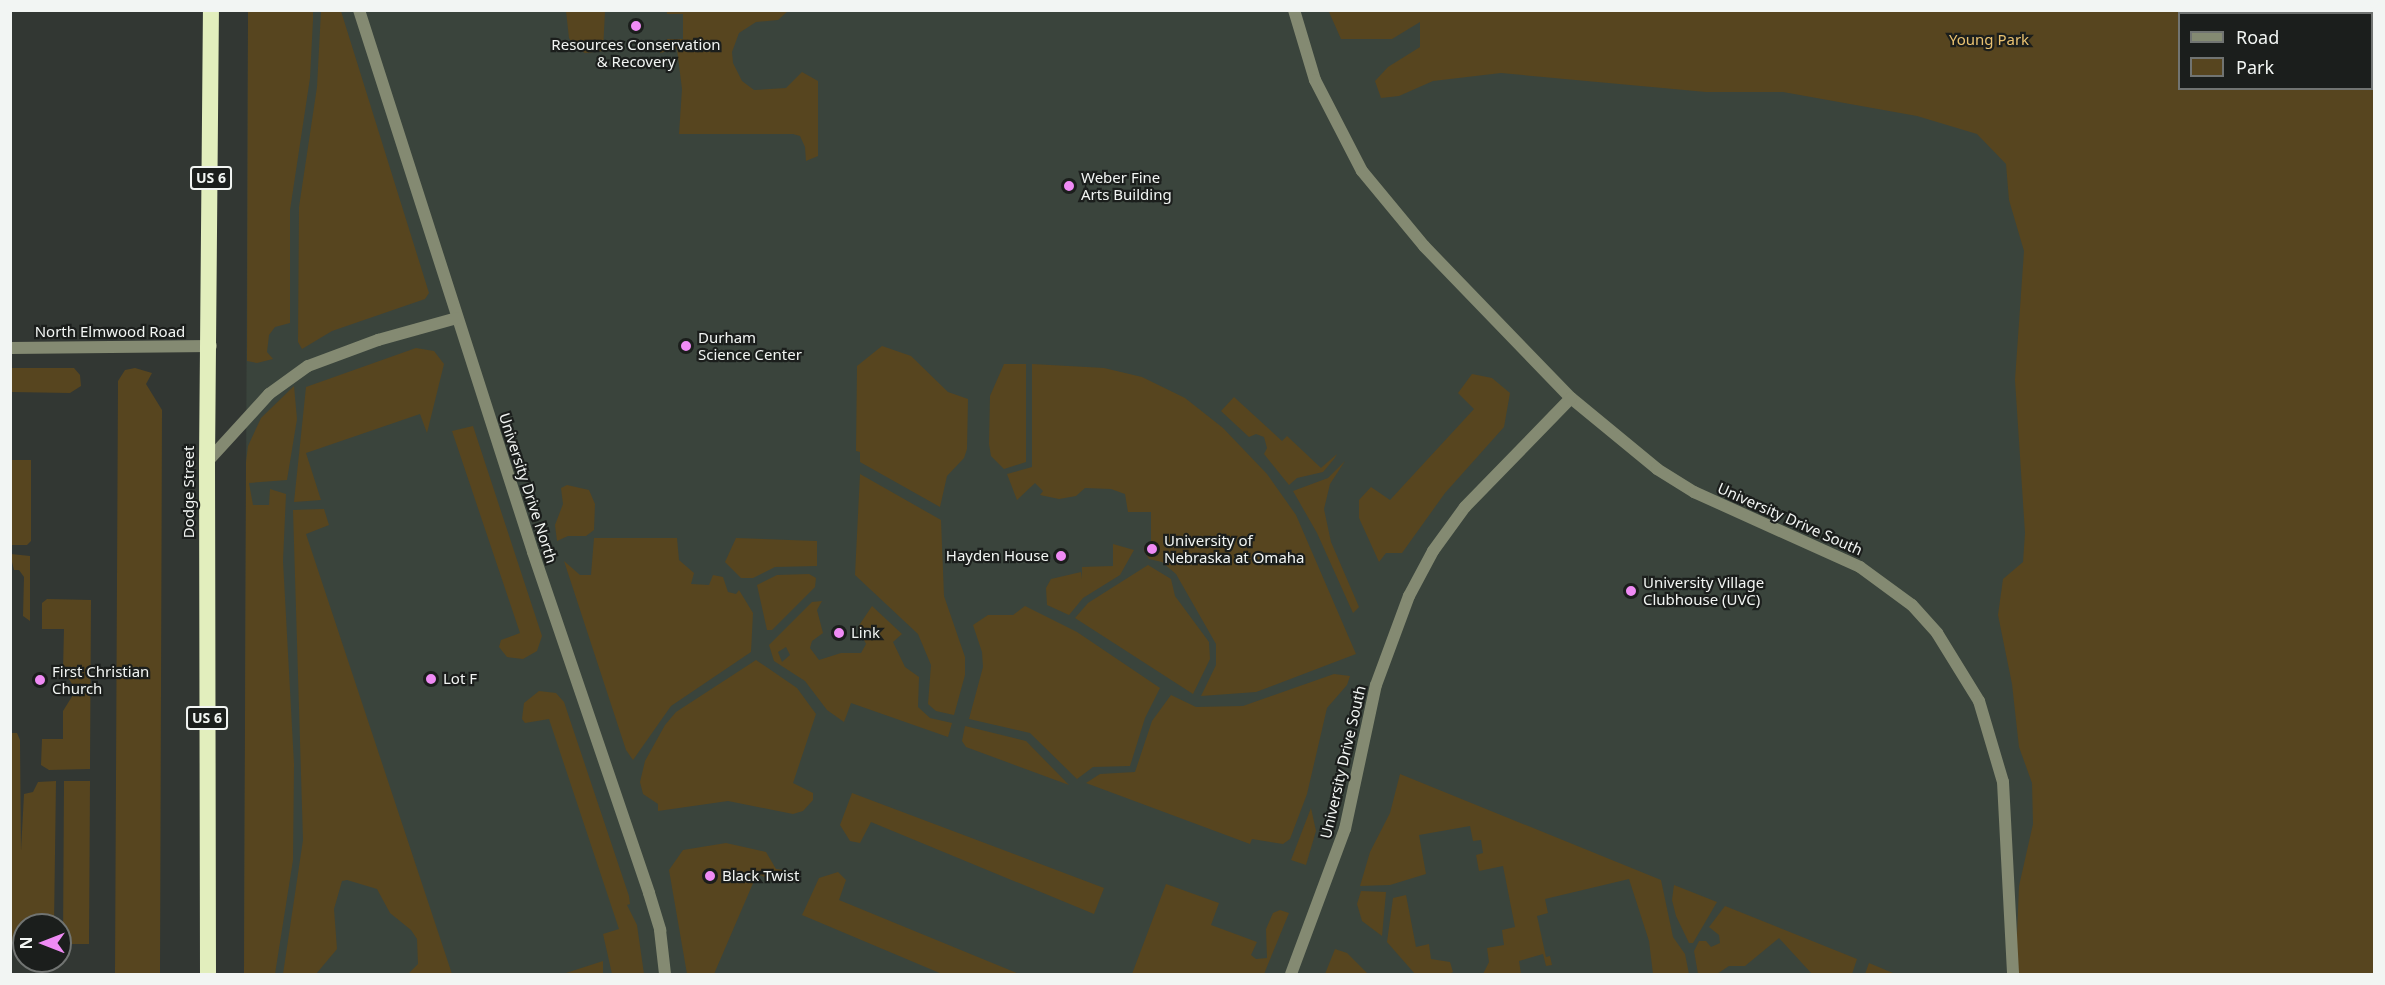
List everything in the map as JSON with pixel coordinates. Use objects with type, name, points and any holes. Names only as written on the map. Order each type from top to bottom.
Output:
[{"type":"highway","name":"Dodge Street","points":[[208,975],[207,462],[211,346],[211,10]]},
{"type":"street","name":"University Drive North","points":[[359,10],[618,809],[649,893],[660,930],[665,975]]},
{"type":"street","name":"University Drive South","points":[[1294,10],[1315,80],[1362,171],[1424,246],[1571,398],[1657,469],[1694,492],[1868,571],[1912,605],[1937,633],[1979,701],[2003,782],[2013,975]]},
{"type":"street","points":[[207,462],[269,394],[308,366],[378,340],[458,318]]},
{"type":"street","name":"North Elmwood Road","points":[[10,348],[211,346]]},
{"type":"street","name":"University Drive South","points":[[1291,975],[1345,829],[1376,685],[1409,596],[1433,551],[1465,507],[1571,398]]},
{"type":"shaded area","name":"University of Nebraska at Omaha","points":[[1420,10],[1420,64],[2057,73],[2056,974],[244,974],[248,11]]},
{"type":"green space","points":[[248,11],[313,11],[310,78],[290,210],[290,323],[275,327],[269,335],[267,352],[273,359],[257,363],[247,361]]},
{"type":"green space","points":[[321,11],[341,11],[429,293],[425,299],[332,331],[302,349],[298,342],[299,207],[317,87]]},
{"type":"green space","points":[[566,11],[605,11],[603,51],[585,53],[575,48],[569,38]]},
{"type":"green space","points":[[667,11],[788,11],[778,20],[756,22],[739,33],[732,52],[733,63],[742,81],[754,90],[786,88],[802,72],[818,81],[818,156],[806,161],[805,147],[800,136],[793,134],[679,134],[682,89],[677,49],[660,53],[660,46],[667,46],[667,39],[683,39],[683,14],[667,14]]},
{"type":"green space","name":"Young Park","points":[[2374,11],[2374,974],[2019,974],[2016,959],[2019,886],[2033,824],[2032,783],[2019,747],[2012,684],[1998,615],[2003,579],[2023,562],[2025,533],[2015,380],[2024,251],[2009,200],[2006,164],[1977,134],[1917,116],[1783,92],[1706,92],[1501,73],[1433,81],[1399,96],[1381,98],[1375,81],[1388,67],[1420,47],[1420,22],[1392,39],[1341,39],[1329,12]]},
{"type":"green space","points":[[882,346],[911,356],[948,392],[968,399],[967,449],[964,458],[947,476],[940,507],[860,462],[860,452],[856,451],[857,366]]},
{"type":"green space","points":[[416,348],[434,351],[444,364],[427,433],[420,414],[306,453],[321,500],[294,502],[306,387]]},
{"type":"green space","points":[[1004,364],[1026,364],[1026,462],[1004,469],[991,456],[989,444],[990,396]]},
{"type":"green space","points":[[1032,364],[1104,368],[1142,377],[1185,398],[1223,428],[1267,474],[1296,515],[1356,654],[1256,692],[1201,696],[1216,665],[1216,644],[1176,574],[1162,562],[1149,559],[1144,551],[1144,546],[1151,546],[1151,512],[1128,512],[1125,494],[1111,489],[1085,488],[1076,496],[1059,499],[1040,495],[1043,491],[1035,483],[1017,500],[1007,474],[1032,467]]},
{"type":"green space","points":[[11,368],[74,368],[80,375],[81,386],[70,393],[11,392]]},
{"type":"green space","points":[[135,368],[152,373],[146,384],[162,410],[160,974],[115,974],[118,381],[125,370]]},
{"type":"green space","points":[[1472,374],[1492,378],[1510,393],[1504,427],[1445,493],[1402,553],[1386,553],[1379,562],[1359,518],[1359,500],[1371,487],[1390,500],[1474,409],[1458,393]]},
{"type":"green space","points":[[294,386],[297,419],[287,480],[249,483],[253,505],[269,505],[270,489],[286,494],[283,561],[294,764],[293,860],[275,974],[244,974],[246,462],[248,446],[261,418]]},
{"type":"green space","points":[[1234,397],[1282,441],[1287,436],[1321,468],[1337,454],[1323,472],[1297,478],[1289,485],[1264,454],[1267,448],[1264,437],[1256,434],[1249,437],[1221,411]]},
{"type":"green space","points":[[473,426],[542,636],[537,651],[523,659],[507,657],[499,647],[501,640],[520,633],[452,431]]},
{"type":"green space","points":[[11,460],[31,460],[31,541],[27,545],[11,545]]},
{"type":"green space","points":[[1345,461],[1330,484],[1324,509],[1331,542],[1359,607],[1353,613],[1317,533],[1293,491],[1328,478]]},
{"type":"green space","points":[[860,474],[941,520],[944,596],[965,657],[965,675],[954,715],[936,711],[928,704],[931,665],[918,634],[855,575]]},
{"type":"green space","points":[[567,485],[589,490],[595,504],[594,530],[586,536],[568,536],[557,541],[555,525],[563,504],[561,488]]},
{"type":"green space","points":[[324,509],[329,525],[306,534],[452,974],[408,974],[418,964],[417,939],[411,930],[390,913],[377,889],[347,880],[342,881],[334,909],[337,949],[316,974],[283,974],[303,840],[293,510]]},
{"type":"green space","points":[[594,538],[677,538],[679,560],[694,573],[691,584],[709,585],[713,575],[723,577],[728,592],[736,594],[739,590],[753,613],[751,652],[671,706],[633,760],[626,750],[564,561],[580,575],[591,575]]},
{"type":"green space","points":[[736,538],[817,541],[817,566],[775,567],[753,578],[741,578],[725,562]]},
{"type":"green space","points":[[1113,544],[1134,550],[1120,575],[1083,598],[1069,615],[1047,605],[1046,588],[1051,579],[1081,572],[1082,579],[1082,567],[1113,566]]},
{"type":"green space","points":[[11,554],[30,556],[30,621],[23,616],[24,577],[19,570],[14,570]]},
{"type":"green space","points":[[1148,565],[1171,579],[1175,596],[1209,642],[1210,659],[1193,694],[1075,618],[1088,603]]},
{"type":"green space","points":[[809,574],[816,578],[815,587],[772,630],[767,630],[757,585],[777,575]]},
{"type":"green space","points":[[47,599],[91,600],[90,769],[49,770],[41,765],[42,739],[63,739],[63,711],[76,690],[63,670],[64,629],[42,629],[42,603]]},
{"type":"green space","points":[[822,601],[817,610],[823,633],[812,641],[810,648],[819,660],[841,653],[861,653],[866,644],[858,627],[872,606],[902,634],[893,642],[905,667],[919,677],[918,707],[930,718],[952,723],[948,737],[851,703],[844,722],[827,710],[805,681],[774,661],[769,645],[812,602]],"holes":[[[786,647],[790,655],[782,662],[778,652]]]},
{"type":"green space","points":[[1025,606],[1077,632],[1160,688],[1145,718],[1130,766],[1093,767],[1077,779],[1030,733],[969,719],[983,667],[982,652],[973,625],[988,615],[1013,615]]},
{"type":"green space","points":[[756,660],[797,688],[816,714],[793,783],[813,793],[813,800],[803,811],[793,814],[728,801],[658,811],[658,804],[643,794],[640,782],[645,761],[665,725],[676,712]]},
{"type":"green space","points":[[1334,674],[1350,676],[1347,685],[1327,708],[1307,794],[1290,839],[1283,844],[1252,839],[1250,844],[1086,783],[1100,774],[1135,772],[1152,721],[1171,695],[1196,707],[1243,706]]},
{"type":"green space","points":[[539,691],[556,693],[564,702],[629,896],[630,904],[627,905],[637,925],[644,974],[612,974],[603,934],[619,929],[549,719],[525,723],[522,719],[524,703]]},
{"type":"green space","points":[[965,726],[1026,741],[1069,785],[966,747],[962,741]]},
{"type":"green space","points":[[10,733],[17,733],[20,740],[21,851],[24,794],[33,792],[38,782],[56,781],[54,913],[12,913],[11,944]]},
{"type":"green space","points":[[1400,774],[1661,880],[1673,937],[1685,954],[1689,974],[1653,974],[1649,941],[1629,879],[1545,899],[1548,913],[1537,916],[1546,957],[1550,956],[1552,965],[1546,966],[1543,954],[1519,961],[1521,974],[1483,974],[1489,962],[1487,948],[1504,945],[1502,930],[1515,927],[1503,866],[1479,871],[1476,855],[1483,853],[1481,840],[1473,841],[1470,826],[1419,835],[1426,874],[1390,885],[1360,886],[1370,852],[1390,813]]},
{"type":"green space","points":[[64,781],[90,781],[89,944],[72,944],[72,913],[63,913]]},
{"type":"green space","points":[[852,793],[1104,888],[1094,914],[871,822],[860,843],[850,841],[840,825]]},
{"type":"green space","points":[[1311,808],[1316,831],[1306,865],[1291,860]]},
{"type":"green space","points":[[726,843],[766,852],[776,869],[784,870],[784,874],[778,882],[757,874],[714,974],[687,974],[669,870],[683,850]]},
{"type":"green space","points":[[838,872],[846,880],[839,900],[1019,974],[942,974],[802,915],[819,878]]},
{"type":"green space","points":[[1166,884],[1219,903],[1211,925],[1257,942],[1251,955],[1256,959],[1267,958],[1266,929],[1273,913],[1280,910],[1289,913],[1264,974],[1132,974]]},
{"type":"green space","points":[[1674,885],[1717,902],[1693,943],[1689,943],[1676,916],[1672,900]]},
{"type":"green space","points":[[1361,891],[1386,892],[1382,936],[1362,921],[1357,904]]},
{"type":"green space","points":[[1406,895],[1416,947],[1429,944],[1431,959],[1450,962],[1453,972],[1415,974],[1387,942],[1393,898]]},
{"type":"green space","points":[[1725,906],[1857,959],[1852,974],[1812,974],[1779,938],[1745,966],[1729,966],[1717,974],[1698,974],[1694,951],[1699,941],[1706,941],[1711,947],[1720,943],[1719,935],[1709,927]]},
{"type":"green space","points":[[1335,949],[1347,953],[1368,974],[1325,974]]},
{"type":"green space","points":[[603,961],[603,974],[563,974]]},
{"type":"green space","points":[[1869,963],[1893,973],[1900,974],[1865,974]]},
{"type":"place","name":"Resources Conservation & Recovery","points":[[636,26]]},
{"type":"place","name":"Weber Fine Arts Building","points":[[1069,186]]},
{"type":"place","name":"Durham Science Center","points":[[686,346]]},
{"type":"place","name":"University of Nebraska at Omaha","points":[[1152,549]]},
{"type":"place","name":"Hayden House","points":[[1061,556]]},
{"type":"place","name":"University Village Clubhouse (UVC)","points":[[1631,591]]},
{"type":"place","name":"Link","points":[[839,633]]},
{"type":"place","name":"Lot F","points":[[431,679]]},
{"type":"place","name":"First Christian Church","points":[[40,680]]},
{"type":"place","name":"Black Twist","points":[[710,876]]}]
